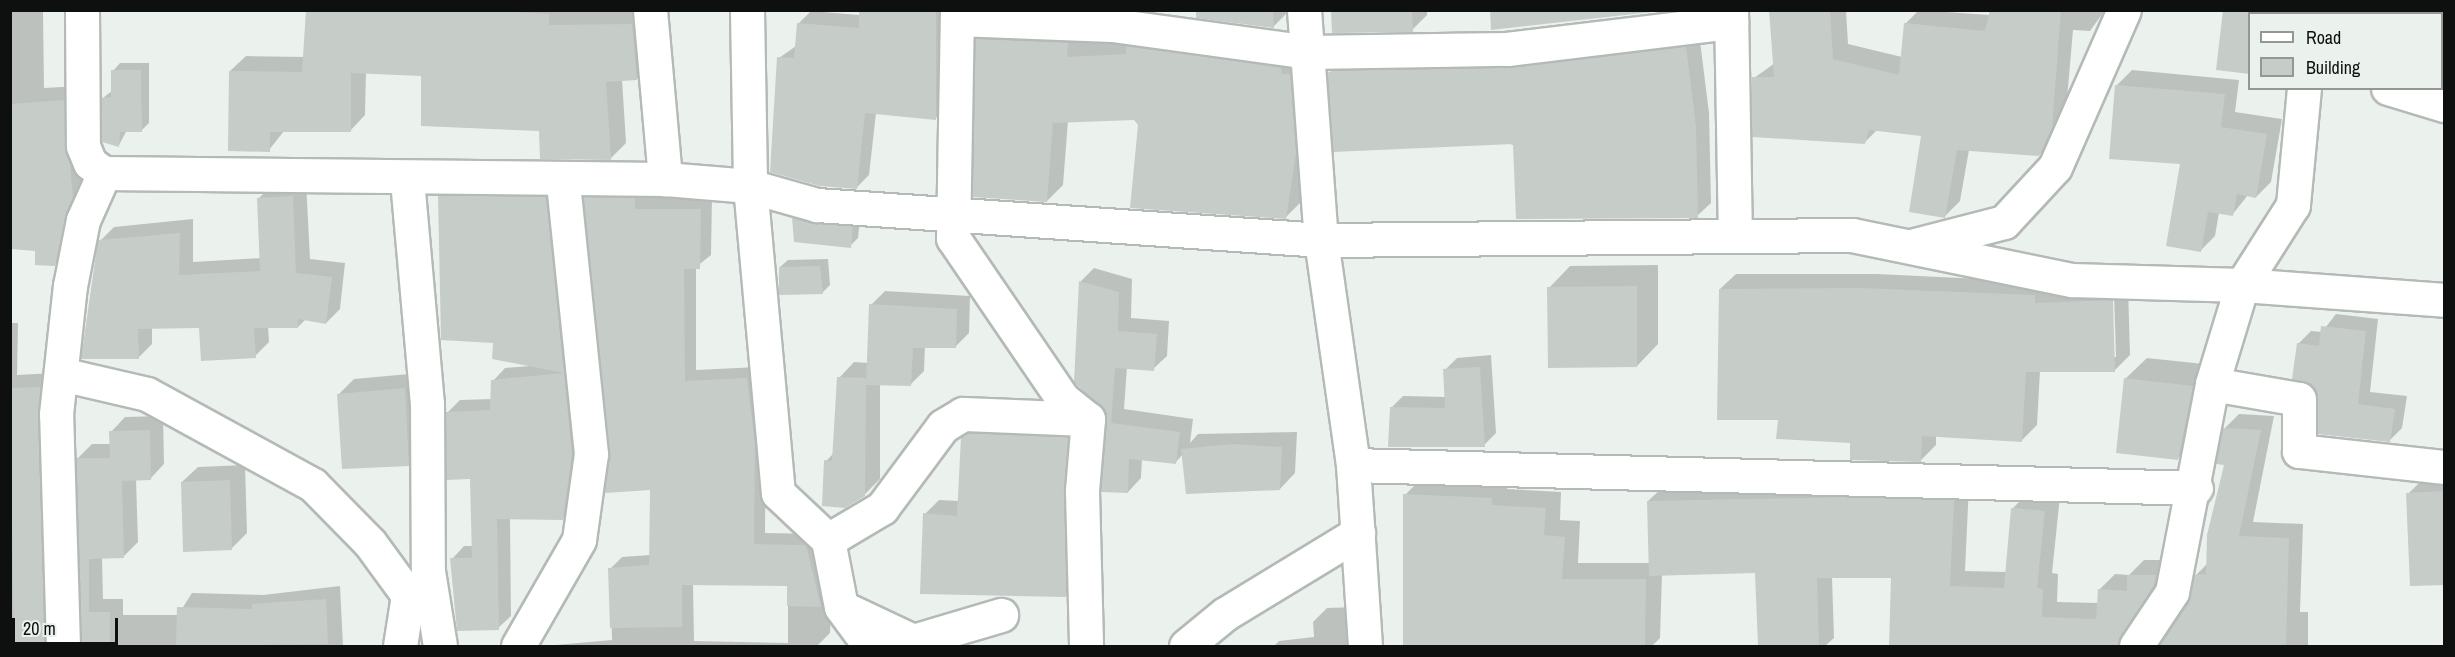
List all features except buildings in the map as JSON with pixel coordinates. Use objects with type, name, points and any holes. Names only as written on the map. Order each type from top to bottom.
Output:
[{"type":"street","points":[[82,10],[83,146],[90,163],[104,173],[563,182],[665,179],[750,186],[818,205],[1321,240],[1735,234],[1852,235],[2072,280],[2242,285],[2445,300]]},
{"type":"street","points":[[650,10],[665,179]]},
{"type":"street","points":[[747,10],[750,186],[778,493],[828,540],[841,607],[870,646]]},
{"type":"street","points":[[1304,10],[1321,240],[1353,465],[1365,646]]},
{"type":"street","points":[[1908,247],[2004,222],[2055,167],[2124,10]]},
{"type":"street","points":[[1088,419],[1063,399],[962,258],[953,238],[951,215],[957,14],[1112,25],[1308,52],[1507,49],[1731,16],[1735,234]]},
{"type":"street","points":[[2136,646],[2172,592],[2196,488],[2212,384],[2242,285],[2293,205],[2304,90]]},
{"type":"street","points":[[2395,90],[2445,105]]},
{"type":"street","points":[[63,646],[56,414],[83,220],[104,173]]},
{"type":"street","points":[[407,180],[427,404],[428,571],[440,646]]},
{"type":"street","points":[[518,646],[579,540],[591,454],[563,182]]},
{"type":"street","points":[[61,374],[147,394],[313,485],[370,543],[408,595],[400,646]]},
{"type":"street","points":[[2212,384],[2299,399],[2299,451],[2445,467]]},
{"type":"street","points":[[828,540],[882,508],[943,426],[963,414],[1088,419]]},
{"type":"street","points":[[1086,646],[1082,491],[1088,419]]},
{"type":"street","points":[[1353,465],[2196,488]]},
{"type":"street","points":[[1186,646],[1225,614],[1358,533]]},
{"type":"street","points":[[841,607],[913,641],[1001,615]]}]
